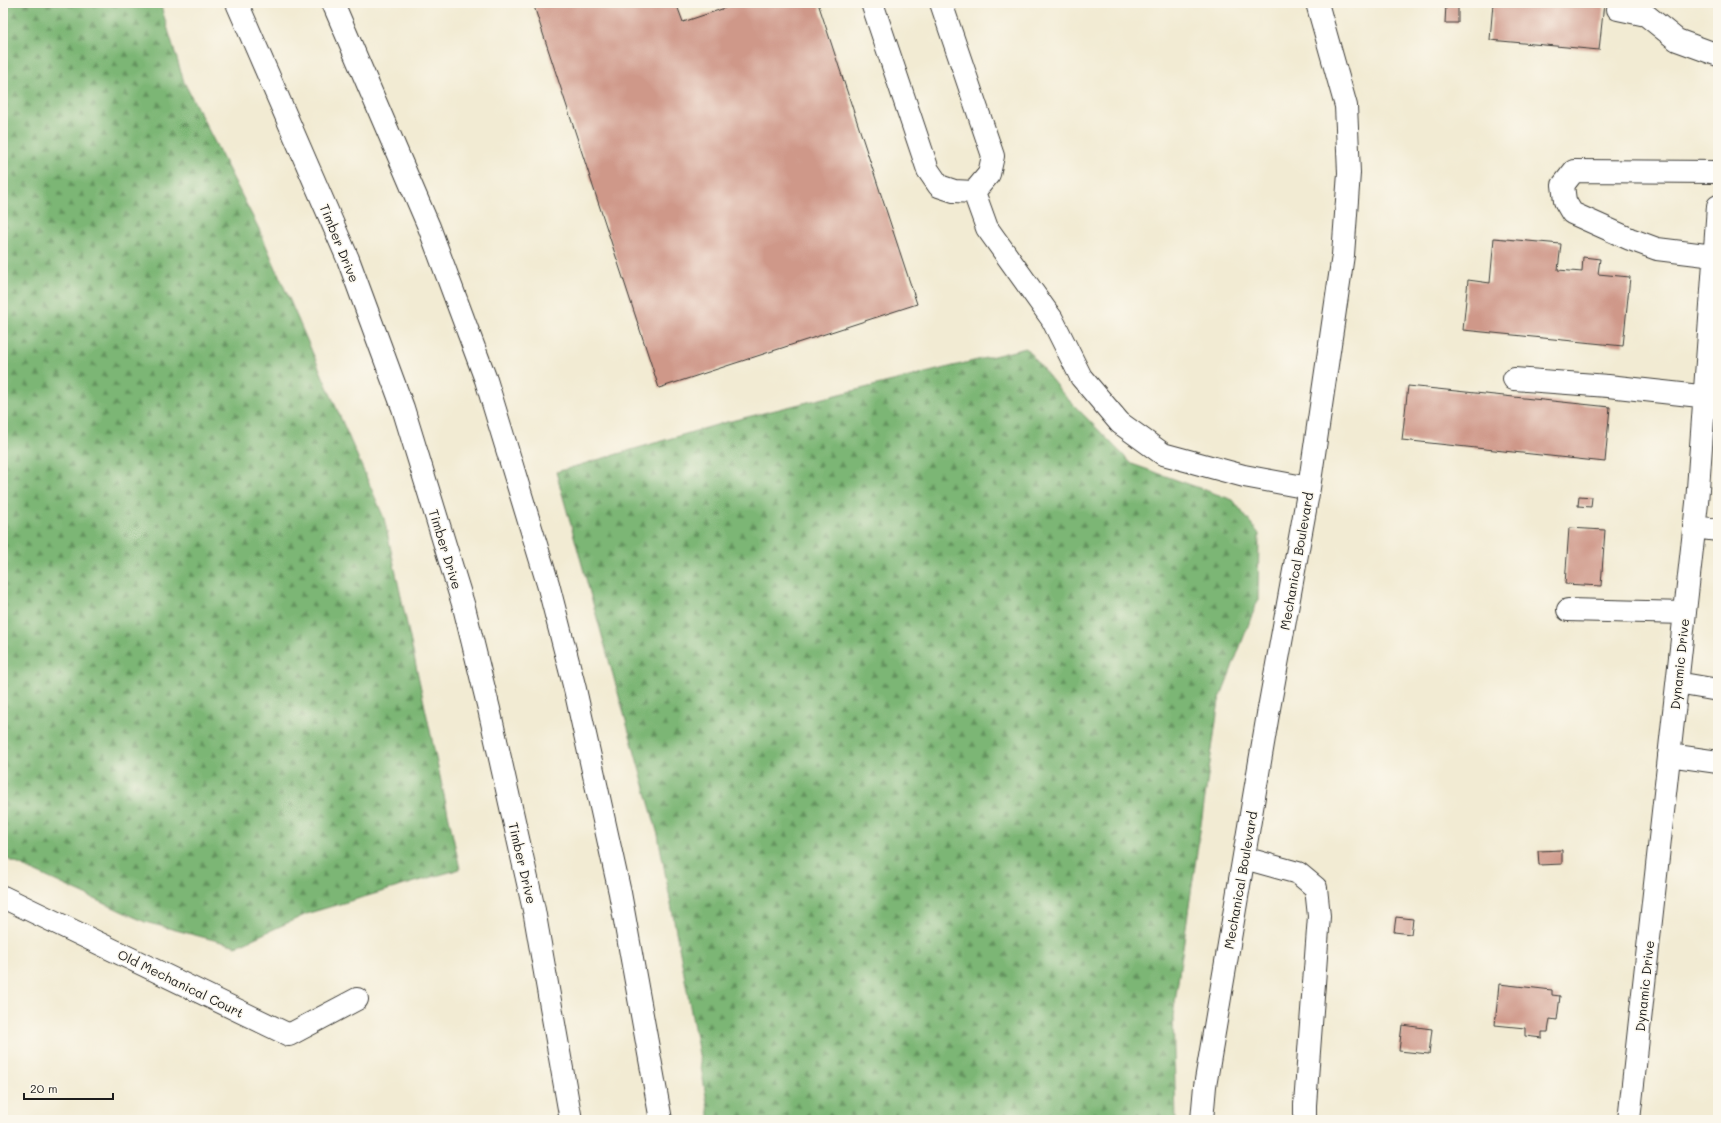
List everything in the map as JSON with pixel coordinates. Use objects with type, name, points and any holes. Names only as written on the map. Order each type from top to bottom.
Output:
[{"type":"street","name":"Timber Drive","points":[[237,3],[348,259],[403,408],[461,600],[488,709],[534,910],[571,1120]]},
{"type":"street","points":[[333,3],[430,227],[486,380],[548,584],[574,689],[620,893],[661,1120]]},
{"type":"street","points":[[872,3],[928,170],[940,186],[954,191],[974,192]]},
{"type":"street","points":[[941,3],[992,156],[988,174],[974,192]]},
{"type":"street","name":"Mechanical Boulevard","points":[[1202,1120],[1205,1086],[1309,488],[1343,255],[1349,173],[1346,106],[1316,3]]},
{"type":"street","points":[[1618,9],[1646,16],[1677,40],[1718,55]]},
{"type":"street","points":[[1715,268],[1630,239],[1572,213],[1565,201],[1563,184],[1574,171],[1718,172]]},
{"type":"street","points":[[974,192],[987,228],[1052,319],[1080,377],[1120,423],[1163,454],[1244,476],[1309,488]]},
{"type":"street","name":"Dynamic Drive","points":[[1629,1120],[1694,527],[1711,397],[1718,206]]},
{"type":"street","points":[[1514,379],[1608,386],[1711,397]]},
{"type":"street","points":[[1694,527],[1718,530]]},
{"type":"street","points":[[1568,610],[1685,613]]},
{"type":"street","points":[[1677,683],[1718,690]]},
{"type":"street","points":[[1669,755],[1718,762]]},
{"type":"street","points":[[1244,858],[1298,873],[1316,888],[1319,916],[1305,1120]]},
{"type":"street","name":"Old Mechanical Court","points":[[3,897],[289,1035],[357,999]]},
{"type":"green space","points":[[3,3],[160,3],[184,82],[259,229],[384,518],[460,869],[309,913],[237,946],[145,922],[3,857]]},
{"type":"green space","points":[[1026,348],[1063,394],[1132,464],[1233,500],[1259,534],[1258,600],[1219,701],[1173,1016],[1176,1120],[710,1120],[658,835],[556,472],[723,423]]},
{"type":"building","points":[[533,3],[676,3],[683,22],[740,3],[818,3],[917,304],[659,388]]},
{"type":"building","points":[[1493,3],[1604,3],[1599,50],[1490,40]]},
{"type":"building","points":[[1446,4],[1458,5],[1458,23],[1445,23]]},
{"type":"building","points":[[1494,238],[1561,244],[1558,270],[1582,272],[1583,257],[1600,259],[1598,274],[1630,277],[1623,346],[1463,330],[1468,280],[1490,283]]},
{"type":"building","points":[[1408,386],[1610,407],[1605,462],[1402,440]]},
{"type":"building","points":[[1579,496],[1592,497],[1591,507],[1578,506]]},
{"type":"building","points":[[1569,528],[1605,530],[1601,586],[1565,584]]},
{"type":"building","points":[[1562,850],[1562,864],[1539,865],[1538,851]]},
{"type":"building","points":[[1396,917],[1413,919],[1411,934],[1394,932]]},
{"type":"building","points":[[1499,984],[1552,990],[1552,995],[1560,996],[1557,1020],[1550,1019],[1548,1032],[1542,1032],[1542,1038],[1525,1036],[1525,1028],[1495,1025]]},
{"type":"building","points":[[1402,1025],[1432,1029],[1429,1054],[1399,1051]]}]
